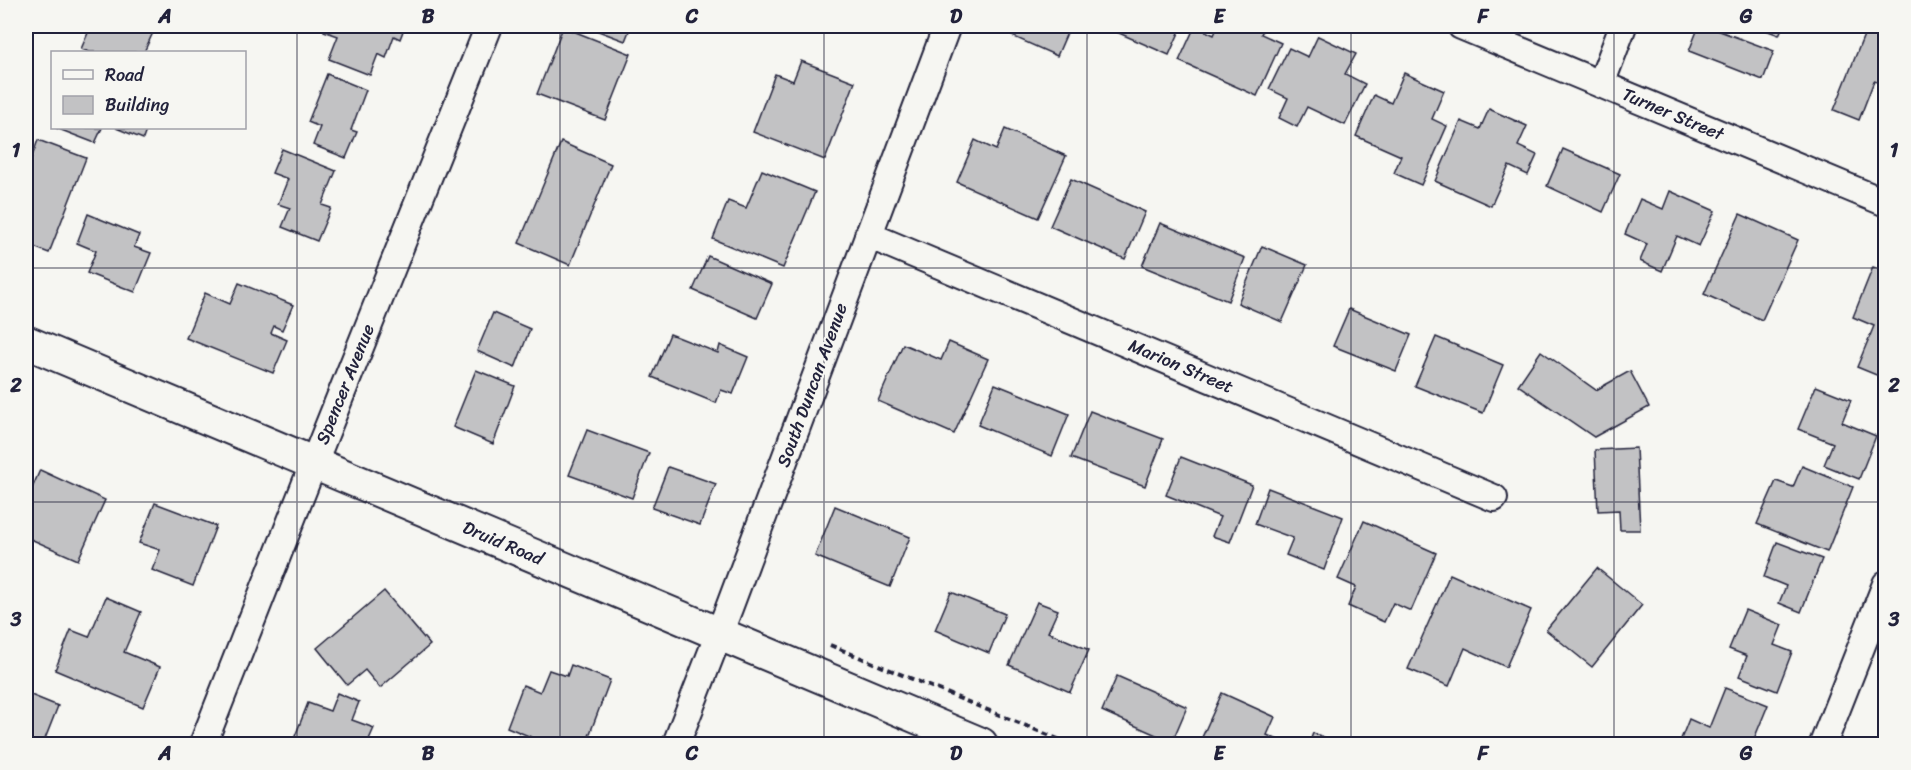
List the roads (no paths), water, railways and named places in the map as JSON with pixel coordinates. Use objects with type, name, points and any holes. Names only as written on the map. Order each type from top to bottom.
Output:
[{"type":"street","name":"Spencer Avenue","points":[[203,744],[489,26]]},
{"type":"street","name":"South Duncan Avenue","points":[[676,744],[947,26]]},
{"type":"street","name":"Turner Street","points":[[1461,26],[1886,203]]},
{"type":"street","points":[[1601,84],[1623,26]]},
{"type":"street","name":"Marion Street","points":[[868,235],[1494,498]]},
{"type":"street","name":"Druid Road","points":[[26,342],[981,744]]},
{"type":"street","points":[[1823,744],[1886,584]]}]
